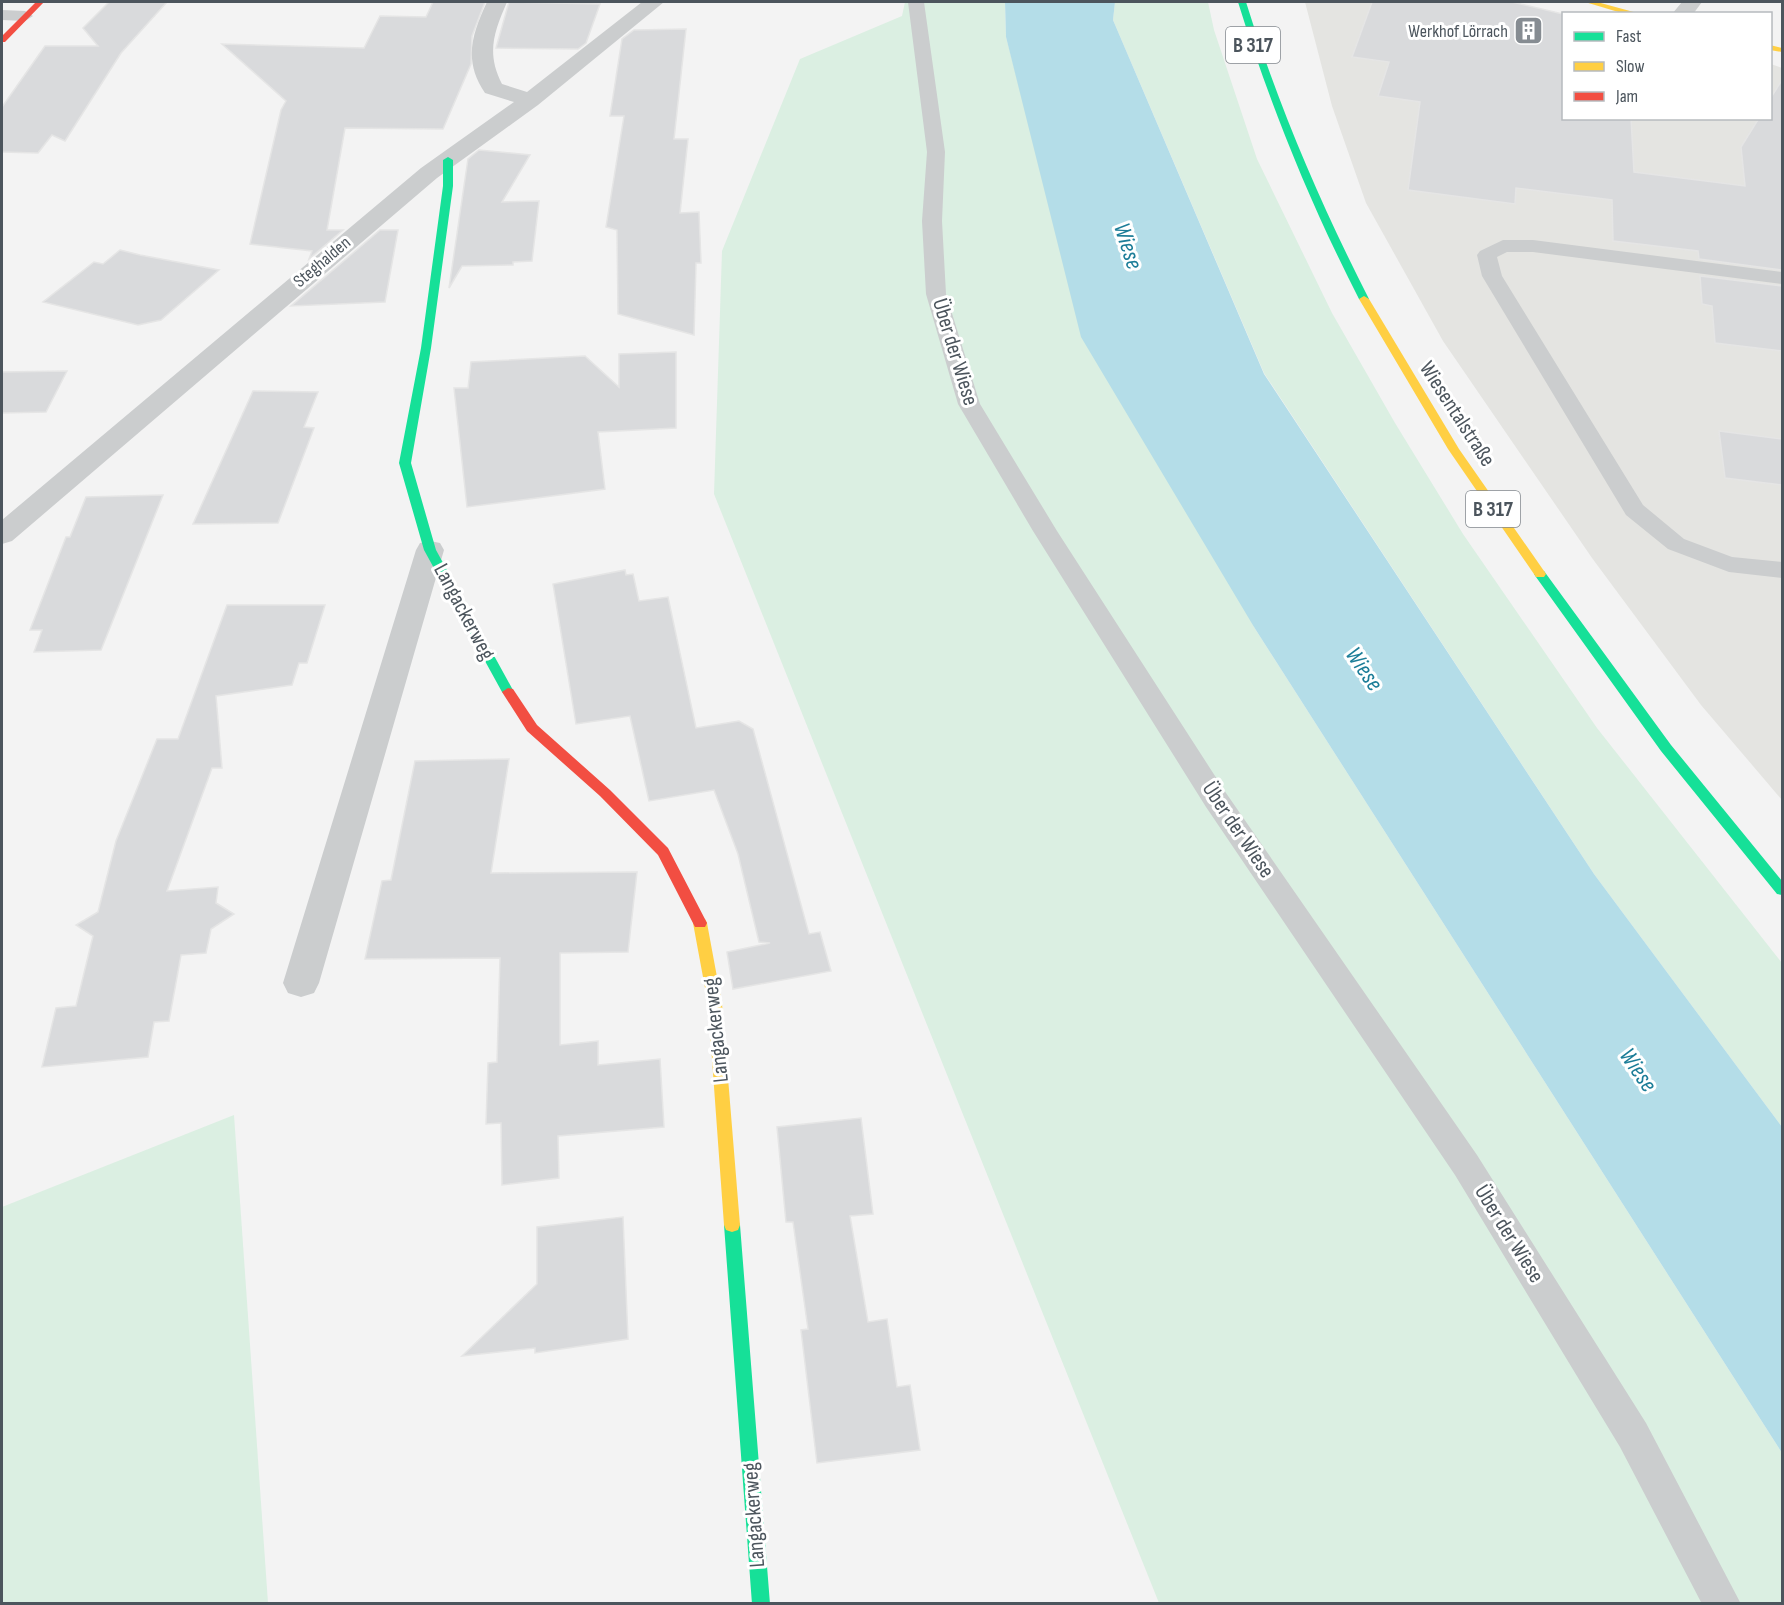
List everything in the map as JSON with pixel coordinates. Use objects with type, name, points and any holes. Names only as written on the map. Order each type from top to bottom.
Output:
[{"type":"street","points":[[2,40],[40,2]]},
{"type":"street","points":[[497,2],[482,37],[480,64],[493,88],[530,100]]},
{"type":"street","name":"Steghalden","points":[[2,535],[296,283],[429,173],[530,100],[654,2]]},
{"type":"street","name":"Wiesentalstraße","points":[[1242,2],[1268,88],[1304,184],[1329,237],[1397,359],[1487,500],[1665,747],[1782,890]]},
{"type":"street","points":[[1589,2],[1629,12]]},
{"type":"street","name":"Langackerweg","points":[[448,160],[448,186],[426,348],[405,463],[430,550],[502,682],[532,728],[604,793],[663,852],[703,929],[715,1004],[761,1604]]},
{"type":"street","name":"Langackerweg","points":[[301,983],[430,550]]},
{"type":"lane","name":"Über der Wiese","points":[[916,2],[936,153],[932,221],[936,294],[969,404],[1045,531],[1216,800],[1466,1165],[1633,1435],[1722,1604]]},
{"type":"lane","points":[[2,15],[25,16]]},
{"type":"lane","points":[[1782,278],[1533,246],[1503,246],[1487,255],[1492,276],[1634,510],[1676,543],[1729,564],[1782,570]]},
{"type":"shaded area","points":[[1305,2],[1512,2],[1562,14],[1562,120],[1772,120],[1772,64],[1782,68],[1782,800],[1701,705],[1592,558],[1443,341],[1366,203],[1332,106]]},
{"type":"green space","points":[[905,2],[1005,2],[1006,37],[1026,113],[1254,627],[1782,1453],[1782,1603],[1159,1603],[714,494],[722,251],[800,59],[902,16]]},
{"type":"green space","points":[[1115,2],[1208,2],[1214,30],[1257,159],[1332,313],[1395,423],[1463,534],[1597,728],[1782,963],[1782,1127],[1594,874],[1264,373],[1113,20]]},
{"type":"green space","points":[[234,1115],[268,1603],[2,1603],[2,1207]]},
{"type":"water","name":"Wiese","points":[[1005,2],[1115,2],[1113,20],[1264,374],[1594,874],[1782,1127],[1782,1453],[1254,627],[1081,337],[1006,37]]},
{"type":"building","points":[[109,2],[167,2],[121,53],[65,141],[52,135],[38,153],[2,152],[2,107],[45,46],[98,46],[83,28]]},
{"type":"building","points":[[433,2],[485,2],[472,36],[471,64],[443,129],[345,128],[327,230],[343,230],[309,259],[312,251],[250,244],[281,110],[286,101],[222,44],[364,48],[380,16],[426,17]]},
{"type":"building","points":[[509,2],[600,4],[586,43],[578,49],[496,48]]},
{"type":"building","points":[[1372,2],[1512,2],[1562,14],[1562,120],[1631,120],[1634,172],[1745,186],[1741,147],[1758,120],[1772,120],[1772,96],[1782,80],[1782,270],[1699,259],[1698,251],[1613,241],[1612,200],[1516,188],[1515,204],[1408,190],[1420,102],[1378,96],[1389,62],[1352,57]]},
{"type":"building","points":[[686,29],[674,139],[688,139],[680,213],[699,212],[701,263],[696,263],[694,335],[618,314],[617,230],[606,227],[624,116],[610,116],[622,39],[634,30]]},
{"type":"building","points":[[479,150],[530,155],[502,202],[539,201],[532,261],[513,262],[513,265],[462,266],[449,288],[468,159]]},
{"type":"building","points":[[380,230],[398,230],[385,302],[291,306]]},
{"type":"building","points":[[120,250],[219,270],[161,320],[138,325],[43,302],[94,262],[103,264]]},
{"type":"building","points":[[1700,276],[1782,286],[1782,351],[1715,343],[1712,306],[1702,304]]},
{"type":"building","points":[[676,352],[676,428],[598,432],[605,489],[467,507],[454,388],[468,388],[471,362],[585,356],[619,387],[619,354]]},
{"type":"building","points":[[67,371],[46,412],[2,413],[2,372]]},
{"type":"building","points":[[253,391],[318,392],[304,427],[314,428],[278,523],[193,524]]},
{"type":"building","points":[[1719,431],[1782,439],[1782,485],[1725,478]]},
{"type":"building","points":[[163,495],[101,650],[34,652],[42,630],[30,630],[66,537],[70,537],[86,497]]},
{"type":"building","points":[[625,570],[626,575],[633,574],[639,601],[668,597],[696,728],[739,721],[753,729],[809,934],[820,932],[831,971],[733,989],[727,952],[770,943],[759,942],[738,854],[714,790],[649,801],[630,716],[576,724],[553,584]]},
{"type":"building","points":[[227,605],[325,605],[307,663],[299,663],[292,685],[216,696],[222,768],[212,768],[167,891],[218,887],[216,903],[234,914],[211,929],[206,953],[181,955],[169,1021],[154,1022],[148,1057],[42,1067],[56,1008],[76,1006],[93,936],[76,925],[98,912],[116,841],[157,739],[178,739]]},
{"type":"building","points":[[509,759],[491,873],[637,872],[628,952],[560,953],[560,1045],[598,1041],[598,1065],[660,1059],[664,1127],[558,1136],[559,1178],[502,1185],[501,1123],[486,1124],[488,1063],[497,1062],[500,958],[365,959],[382,881],[391,880],[415,761]]},
{"type":"building","points":[[861,1118],[873,1214],[850,1216],[868,1322],[887,1319],[897,1387],[910,1385],[920,1450],[817,1463],[801,1330],[808,1329],[793,1222],[786,1222],[777,1127]]},
{"type":"building","points":[[623,1217],[628,1339],[535,1353],[535,1348],[462,1356],[537,1284],[537,1227]]},
{"type":"traffic: fast","points":[[1242,2],[1267,80],[1296,154],[1364,299]]},
{"type":"traffic: fast","points":[[448,160],[448,186],[426,348],[405,463],[430,550],[508,692]]},
{"type":"traffic: fast","points":[[1540,574],[1666,748],[1782,890]]},
{"type":"traffic: fast","points":[[732,1225],[761,1604]]},
{"type":"traffic: slow","points":[[1589,2],[1629,12]]},
{"type":"traffic: slow","points":[[1772,48],[1782,50]]},
{"type":"traffic: slow","points":[[1364,299],[1454,449],[1540,574]]},
{"type":"traffic: slow","points":[[700,923],[715,1004],[732,1225]]},
{"type":"traffic: jam","points":[[2,40],[40,2]]},
{"type":"traffic: jam","points":[[508,692],[532,728],[605,793],[663,852],[700,923]]},
{"type":"place","name":"Werkhof Lörrach","points":[[1529,31]]}]
